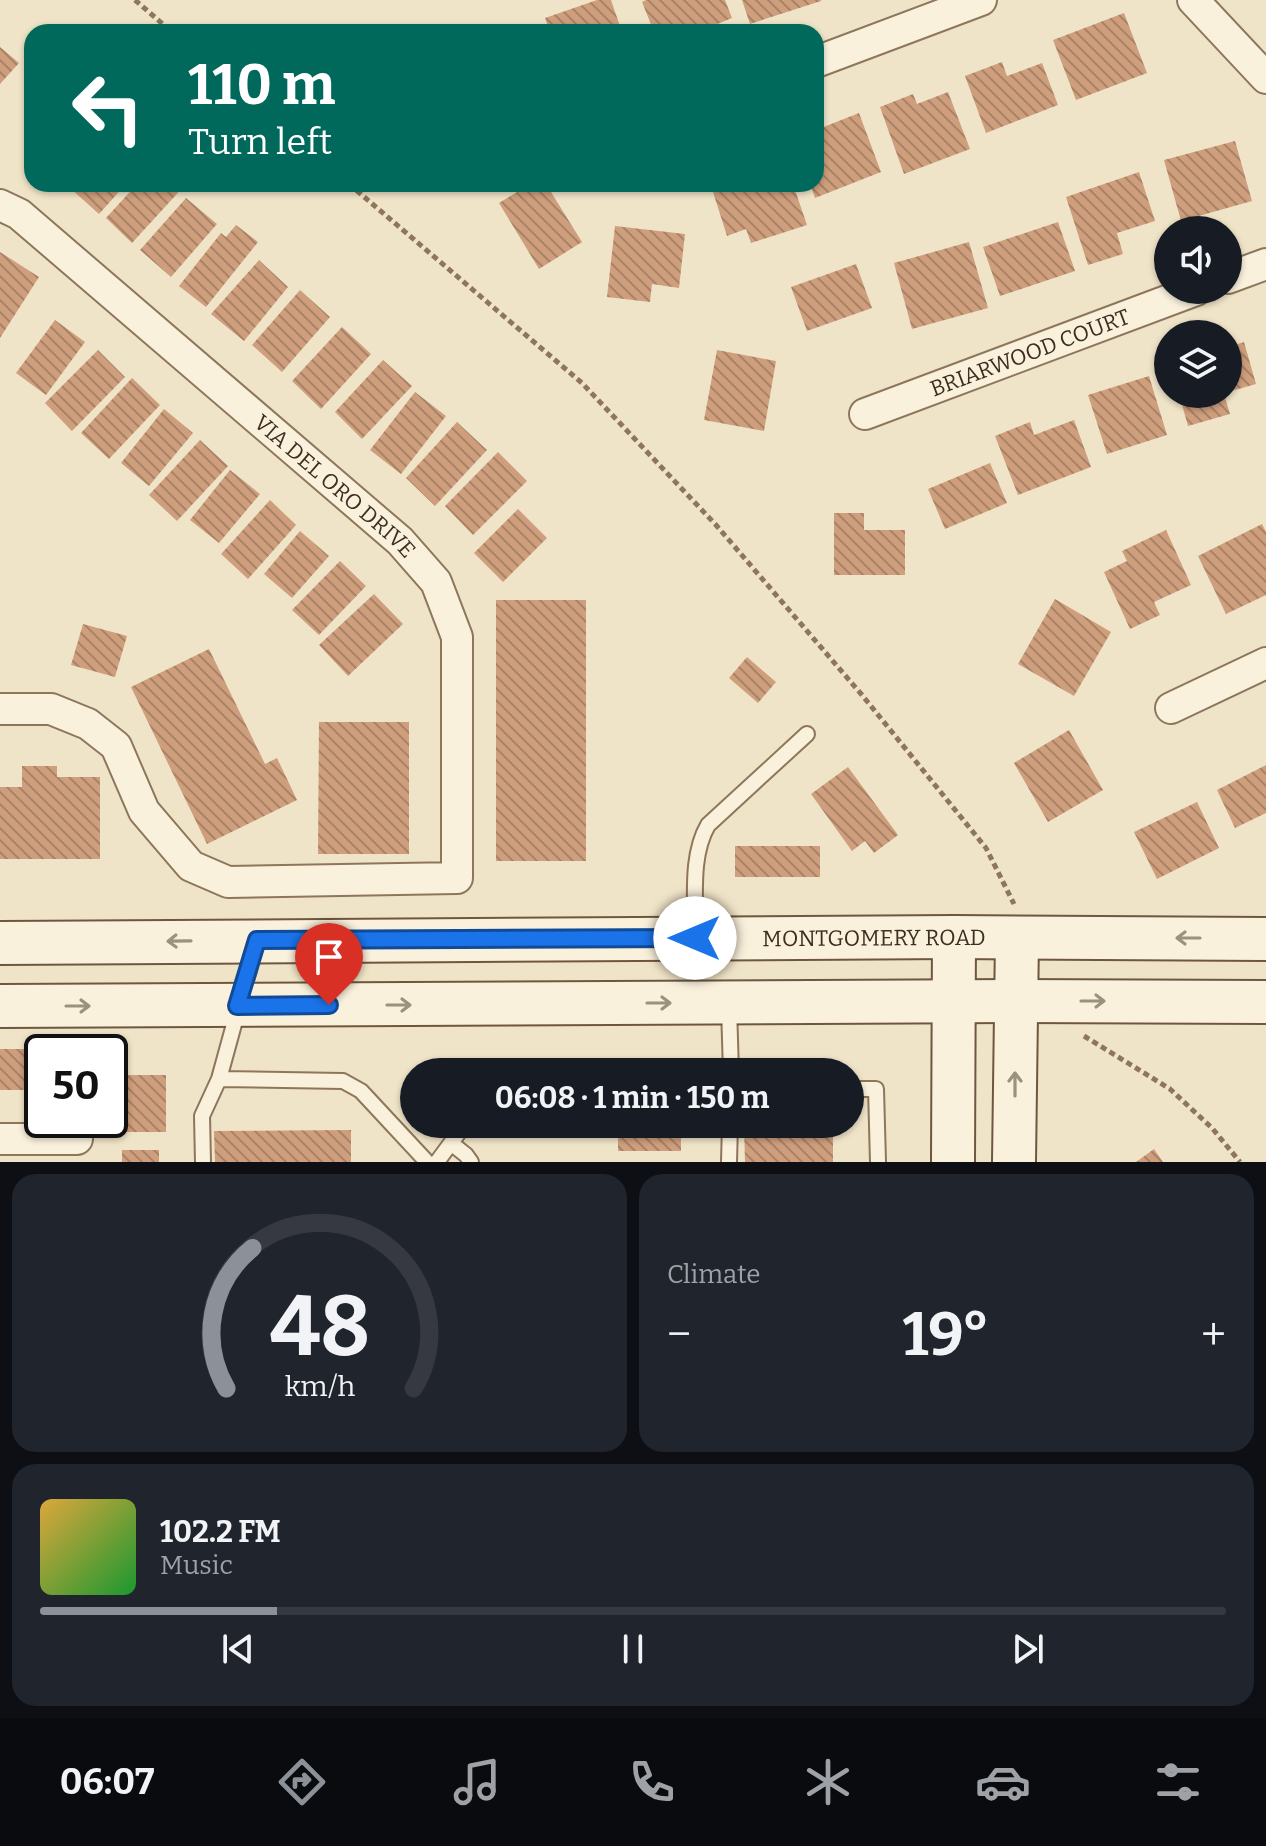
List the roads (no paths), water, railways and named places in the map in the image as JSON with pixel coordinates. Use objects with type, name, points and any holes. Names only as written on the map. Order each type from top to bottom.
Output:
[{"type":"main road","name":"MONTGOMERY ROAD","points":[[0,943],[954,937],[1017,924],[1266,939]]},
{"type":"main road","points":[[1014,1162],[1017,924]]},
{"type":"main road","points":[[953,1162],[954,937]]},
{"type":"main road","points":[[0,1006],[1266,1002]]},
{"type":"street","points":[[824,59],[981,0]]},
{"type":"street","points":[[1193,0],[1266,78]]},
{"type":"street","name":"VIA DEL ORO DRIVE","points":[[0,205],[19,214],[400,541],[436,582],[457,637],[457,878],[228,882],[191,866],[144,811],[116,746],[88,724],[51,709],[0,709]]},
{"type":"street","points":[[1242,273],[1266,264]]},
{"type":"street","name":"BRIARWOOD COURT","points":[[865,414],[1159,304]]},
{"type":"street","points":[[1171,708],[1266,663]]},
{"type":"street","points":[[0,1139],[77,1140]]},
{"type":"lane","points":[[695,938],[697,852],[701,837],[708,825],[807,734]]},
{"type":"lane","points":[[203,1162],[202,1116],[219,1079],[257,940]]},
{"type":"lane","points":[[729,1003],[731,1058]]},
{"type":"lane","points":[[219,1079],[343,1081],[361,1091],[427,1162]]},
{"type":"lane","points":[[864,1089],[876,1089],[878,1162]]},
{"type":"lane","points":[[437,1162],[455,1138]]},
{"type":"lane","points":[[729,1162],[730,1138]]},
{"type":"lane","points":[[451,1143],[471,1162]]}]
